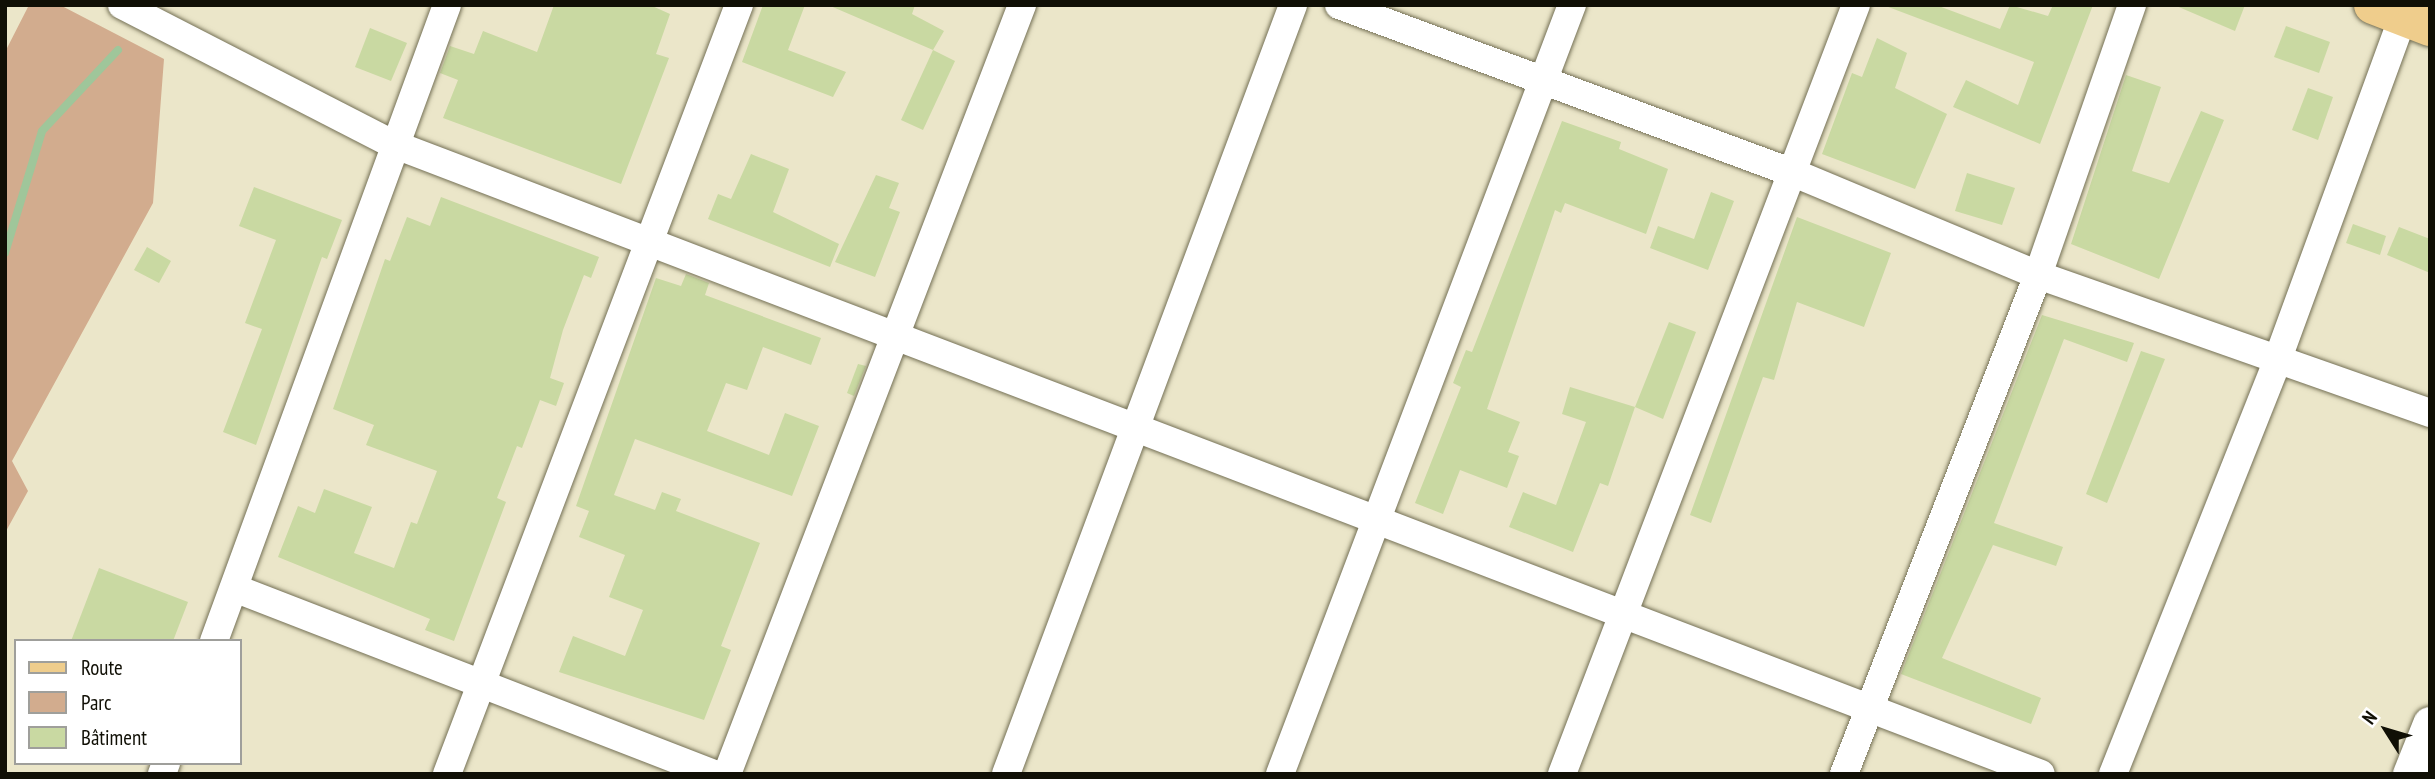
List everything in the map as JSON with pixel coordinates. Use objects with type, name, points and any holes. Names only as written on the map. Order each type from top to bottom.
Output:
[{"type":"street","points":[[122,5],[393,144],[1623,617],[1870,706],[2041,774]]},
{"type":"street","points":[[215,639],[393,144],[447,5]]},
{"type":"street","points":[[447,774],[739,5]]},
{"type":"street","points":[[727,774],[898,336],[1022,5]]},
{"type":"street","points":[[1006,774],[1138,430],[1293,5]]},
{"type":"street","points":[[1339,5],[1794,173],[2038,275],[2430,413]]},
{"type":"street","points":[[1280,774],[1572,5]]},
{"type":"street","points":[[1562,774],[1856,5]]},
{"type":"street","points":[[1844,774],[2038,275],[2133,5]]},
{"type":"street","points":[[2113,774],[2277,361],[2403,14]]},
{"type":"street","points":[[234,588],[714,774]]},
{"type":"street","points":[[2410,774],[2430,724]]},
{"type":"green space","points":[[29,5],[60,5],[164,59],[153,203],[12,461],[28,491],[5,533],[5,52]]},
{"type":"building","points":[[554,5],[650,5],[670,14],[656,54],[669,58],[621,184],[443,118],[458,80],[440,73],[450,46],[474,54],[483,31],[537,52]]},
{"type":"building","points":[[763,5],[805,5],[788,50],[846,72],[833,97],[742,62]]},
{"type":"building","points":[[828,5],[915,5],[912,14],[944,31],[933,50]]},
{"type":"building","points":[[1883,5],[1936,5],[2000,29],[2010,5],[2048,16],[2053,5],[2093,5],[2040,144],[1953,107],[1966,80],[2018,105],[2034,62]]},
{"type":"building","points":[[2174,5],[2245,5],[2235,31]]},
{"type":"building","points":[[2286,26],[2330,42],[2319,73],[2274,57]]},
{"type":"building","points":[[370,28],[407,43],[391,81],[355,67]]},
{"type":"building","points":[[1877,38],[1907,53],[1895,88],[1947,114],[1915,189],[1822,154],[1852,73],[1862,77]]},
{"type":"building","points":[[933,50],[955,61],[923,130],[901,120]]},
{"type":"building","points":[[2126,75],[2161,87],[2132,171],[2169,183],[2201,111],[2224,120],[2159,279],[2071,244]]},
{"type":"building","points":[[2308,88],[2333,97],[2318,140],[2292,130]]},
{"type":"building","points":[[1562,121],[1621,142],[1619,149],[1668,169],[1646,234],[1565,203],[1561,213],[1555,210],[1487,409],[1520,422],[1508,452],[1519,456],[1507,488],[1460,470],[1443,514],[1415,503],[1461,387],[1453,383],[1466,350],[1472,352]]},
{"type":"building","points":[[751,154],[789,169],[773,212],[839,244],[830,267],[708,219],[718,194],[731,199]]},
{"type":"building","points":[[1967,173],[2015,188],[2002,225],[1955,211]]},
{"type":"building","points":[[876,175],[899,183],[889,208],[900,212],[875,277],[835,262]]},
{"type":"building","points":[[254,187],[342,220],[327,259],[322,257],[256,445],[223,432],[262,329],[245,323],[276,240],[239,226]]},
{"type":"building","points":[[1711,192],[1734,201],[1708,270],[1650,248],[1658,226],[1694,239]]},
{"type":"building","points":[[441,197],[599,257],[591,278],[584,275],[563,330],[550,378],[564,383],[556,406],[540,400],[522,448],[517,446],[497,498],[506,502],[454,641],[425,630],[430,619],[278,557],[298,506],[315,513],[324,489],[372,507],[354,553],[394,568],[411,522],[417,524],[437,471],[366,445],[374,425],[333,409],[385,259],[390,261],[407,217],[430,226]]},
{"type":"building","points":[[1797,217],[1891,253],[1864,327],[1797,302],[1774,380],[1763,377],[1711,523],[1690,515]]},
{"type":"building","points":[[2353,224],[2386,236],[2380,255],[2346,243]]},
{"type":"building","points":[[2399,227],[2430,239],[2430,273],[2387,255]]},
{"type":"building","points":[[147,247],[171,261],[159,283],[134,270]]},
{"type":"building","points":[[686,274],[709,283],[705,295],[821,338],[811,365],[763,347],[747,390],[726,383],[707,431],[769,455],[785,413],[819,426],[792,496],[635,439],[614,495],[655,510],[662,492],[681,499],[676,511],[760,543],[721,646],[731,650],[704,720],[559,672],[573,636],[625,656],[643,610],[609,597],[625,555],[579,537],[589,511],[576,506],[656,278],[681,286]]},
{"type":"building","points":[[2042,315],[2134,343],[2127,362],[2064,339],[1994,523],[2063,547],[2056,566],[1993,545],[1942,658],[2041,698],[2031,724],[1901,674]]},
{"type":"building","points":[[1669,322],[1696,332],[1663,419],[1635,407]]},
{"type":"building","points":[[2141,351],[2165,359],[2107,503],[2086,494]]},
{"type":"building","points":[[858,364],[866,366],[854,396],[847,393]]},
{"type":"building","points":[[1570,387],[1635,407],[1608,486],[1600,483],[1573,552],[1509,527],[1523,492],[1556,505],[1586,422],[1562,414]]},
{"type":"building","points":[[99,568],[188,602],[174,639],[72,639]]},
{"type":"waterway","points":[[5,253],[42,131],[118,50]]}]
